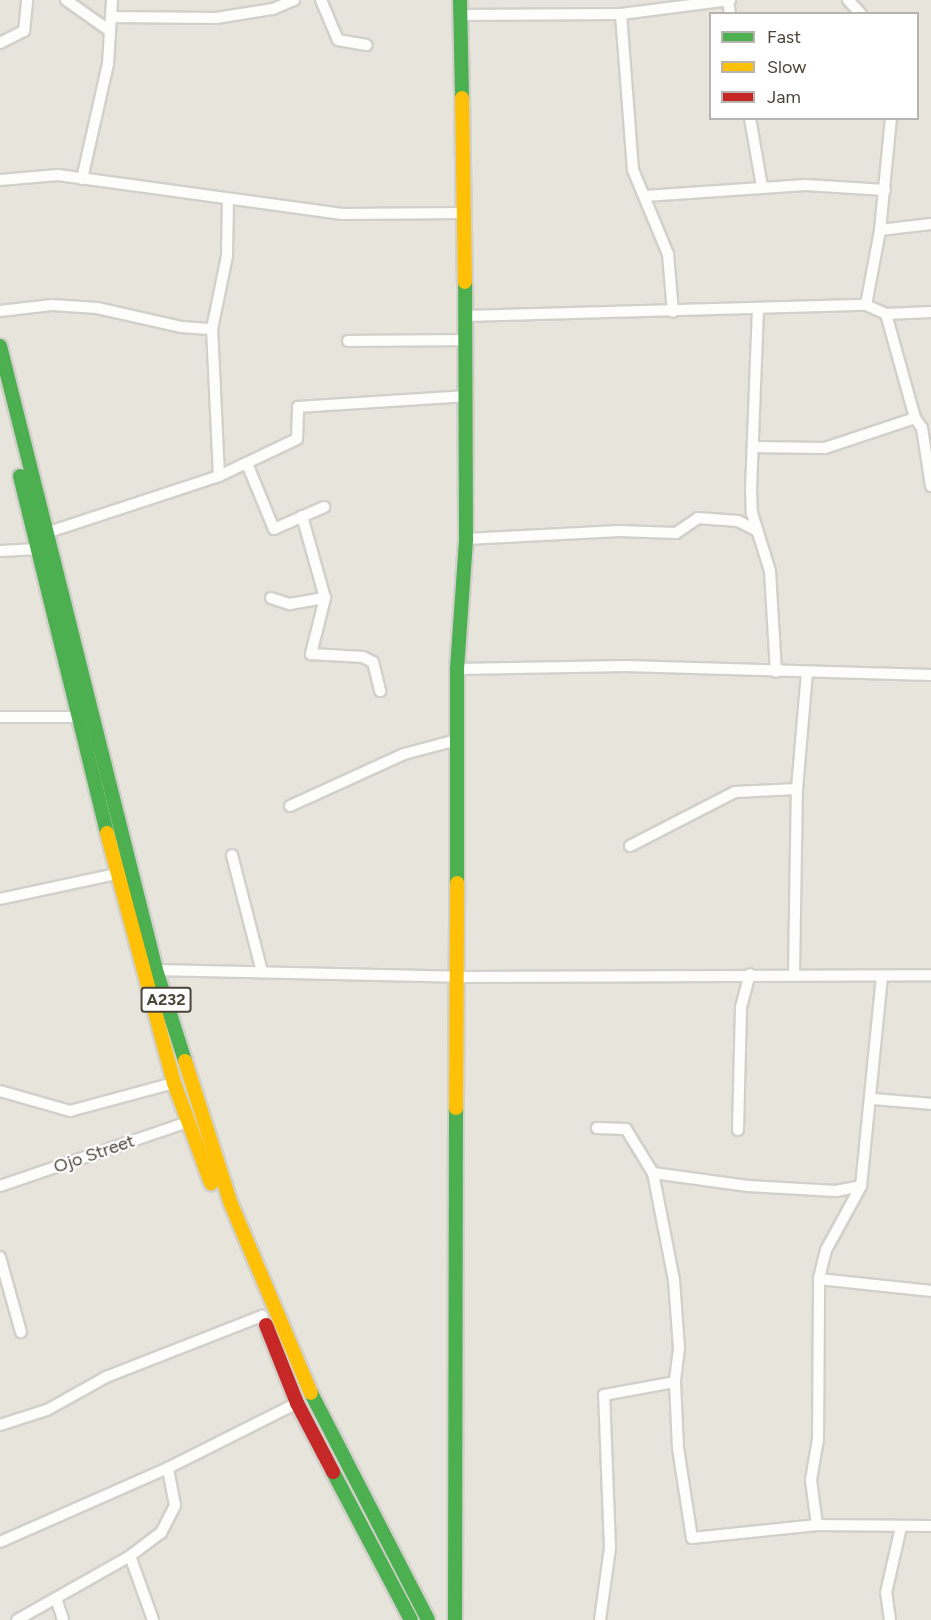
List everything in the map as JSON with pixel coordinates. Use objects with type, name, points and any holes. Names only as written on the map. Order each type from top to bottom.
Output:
[{"type":"main road","points":[[455,1620],[457,669],[466,539],[467,396],[460,0]]},
{"type":"main road","name":"A232","points":[[0,346],[49,532],[156,970],[231,1204],[268,1300],[333,1441],[428,1620]]},
{"type":"main road","name":"A232","points":[[0,392],[97,800],[174,1083],[297,1403],[411,1620]]},
{"type":"main road","points":[[97,800],[115,798]]},
{"type":"street","points":[[0,43],[24,30],[27,0]]},
{"type":"street","points":[[66,0],[110,31]]},
{"type":"street","points":[[82,180],[110,31],[112,0]]},
{"type":"street","points":[[111,17],[216,18],[273,9],[294,0]]},
{"type":"street","points":[[321,0],[338,40],[367,45]]},
{"type":"street","points":[[461,15],[621,14],[729,0]]},
{"type":"street","points":[[848,0],[859,12]]},
{"type":"street","points":[[621,14],[633,170],[668,254],[673,312]]},
{"type":"street","points":[[750,120],[762,187]]},
{"type":"street","points":[[866,305],[880,230],[891,120]]},
{"type":"street","points":[[0,180],[58,175],[228,201],[342,214],[464,213]]},
{"type":"street","points":[[645,196],[762,187],[885,190]]},
{"type":"street","points":[[219,476],[212,329],[227,256],[228,201]]},
{"type":"street","points":[[880,230],[931,224]]},
{"type":"street","points":[[0,311],[52,305],[97,308],[181,327],[212,329]]},
{"type":"street","points":[[466,316],[866,305],[886,314],[931,312]]},
{"type":"street","points":[[758,308],[752,513],[770,571],[776,672]]},
{"type":"street","points":[[886,314],[915,418],[922,428],[931,486]]},
{"type":"street","points":[[348,341],[466,340]]},
{"type":"street","points":[[49,532],[248,466],[297,439],[298,407],[467,396]]},
{"type":"street","points":[[753,447],[825,448],[915,418]]},
{"type":"street","points":[[248,466],[274,530],[324,507]]},
{"type":"street","points":[[302,516],[325,598],[311,654],[363,657],[373,662],[380,692]]},
{"type":"street","points":[[466,539],[619,531],[676,534],[698,518],[738,521],[758,531]]},
{"type":"street","points":[[0,550],[38,549]]},
{"type":"street","points":[[271,598],[290,604],[325,598]]},
{"type":"street","points":[[457,669],[626,666],[931,675]]},
{"type":"street","points":[[794,974],[797,789],[807,673]]},
{"type":"street","points":[[0,717],[78,717]]},
{"type":"street","points":[[290,806],[404,754],[457,740]]},
{"type":"street","points":[[630,846],[735,792],[797,789]]},
{"type":"street","points":[[232,855],[262,972]]},
{"type":"street","points":[[0,899],[116,874]]},
{"type":"street","points":[[156,970],[458,976],[931,975]]},
{"type":"street","points":[[738,1130],[741,1007],[750,974]]},
{"type":"street","points":[[817,1525],[811,1480],[818,1439],[819,1279],[826,1250],[861,1186],[872,1099],[882,976]]},
{"type":"street","points":[[0,1091],[69,1111],[174,1083]]},
{"type":"street","points":[[872,1099],[931,1104]]},
{"type":"street","name":"Ojo Street","points":[[0,1186],[188,1122]]},
{"type":"street","points":[[597,1128],[626,1129],[653,1173],[674,1280],[679,1348],[675,1382],[684,1509],[692,1538],[817,1525],[931,1526]]},
{"type":"street","points":[[653,1173],[748,1186],[836,1191],[861,1186]]},
{"type":"street","points":[[836,1191],[845,1212]]},
{"type":"street","points":[[0,1257],[21,1332]]},
{"type":"street","points":[[819,1279],[931,1291]]},
{"type":"street","points":[[0,1425],[47,1410],[106,1377],[262,1316]]},
{"type":"street","points":[[600,1620],[610,1548],[604,1395],[675,1382]]},
{"type":"street","points":[[0,1542],[168,1468],[297,1403]]},
{"type":"street","points":[[16,1620],[130,1556],[161,1533],[175,1505],[168,1468]]},
{"type":"street","points":[[890,1620],[886,1593],[901,1527]]},
{"type":"street","points":[[130,1556],[153,1620]]},
{"type":"street","points":[[56,1598],[63,1620]]},
{"type":"shaded area","points":[[0,0],[931,0],[931,1620],[0,1620]]},
{"type":"traffic: fast","points":[[460,0],[462,98]]},
{"type":"traffic: fast","points":[[457,883],[457,669],[466,539],[465,282]]},
{"type":"traffic: fast","points":[[0,346],[156,970],[185,1061]]},
{"type":"traffic: fast","points":[[20,476],[107,833]]},
{"type":"traffic: fast","points":[[455,1620],[456,1108]]},
{"type":"traffic: fast","points":[[311,1393],[428,1620]]},
{"type":"traffic: fast","points":[[333,1472],[411,1620]]},
{"type":"traffic: slow","points":[[462,98],[465,282]]},
{"type":"traffic: slow","points":[[107,833],[174,1083],[211,1183]]},
{"type":"traffic: slow","points":[[456,1108],[457,883]]},
{"type":"traffic: slow","points":[[185,1061],[231,1204],[311,1393]]},
{"type":"traffic: jam","points":[[266,1325],[297,1403],[333,1472]]}]
